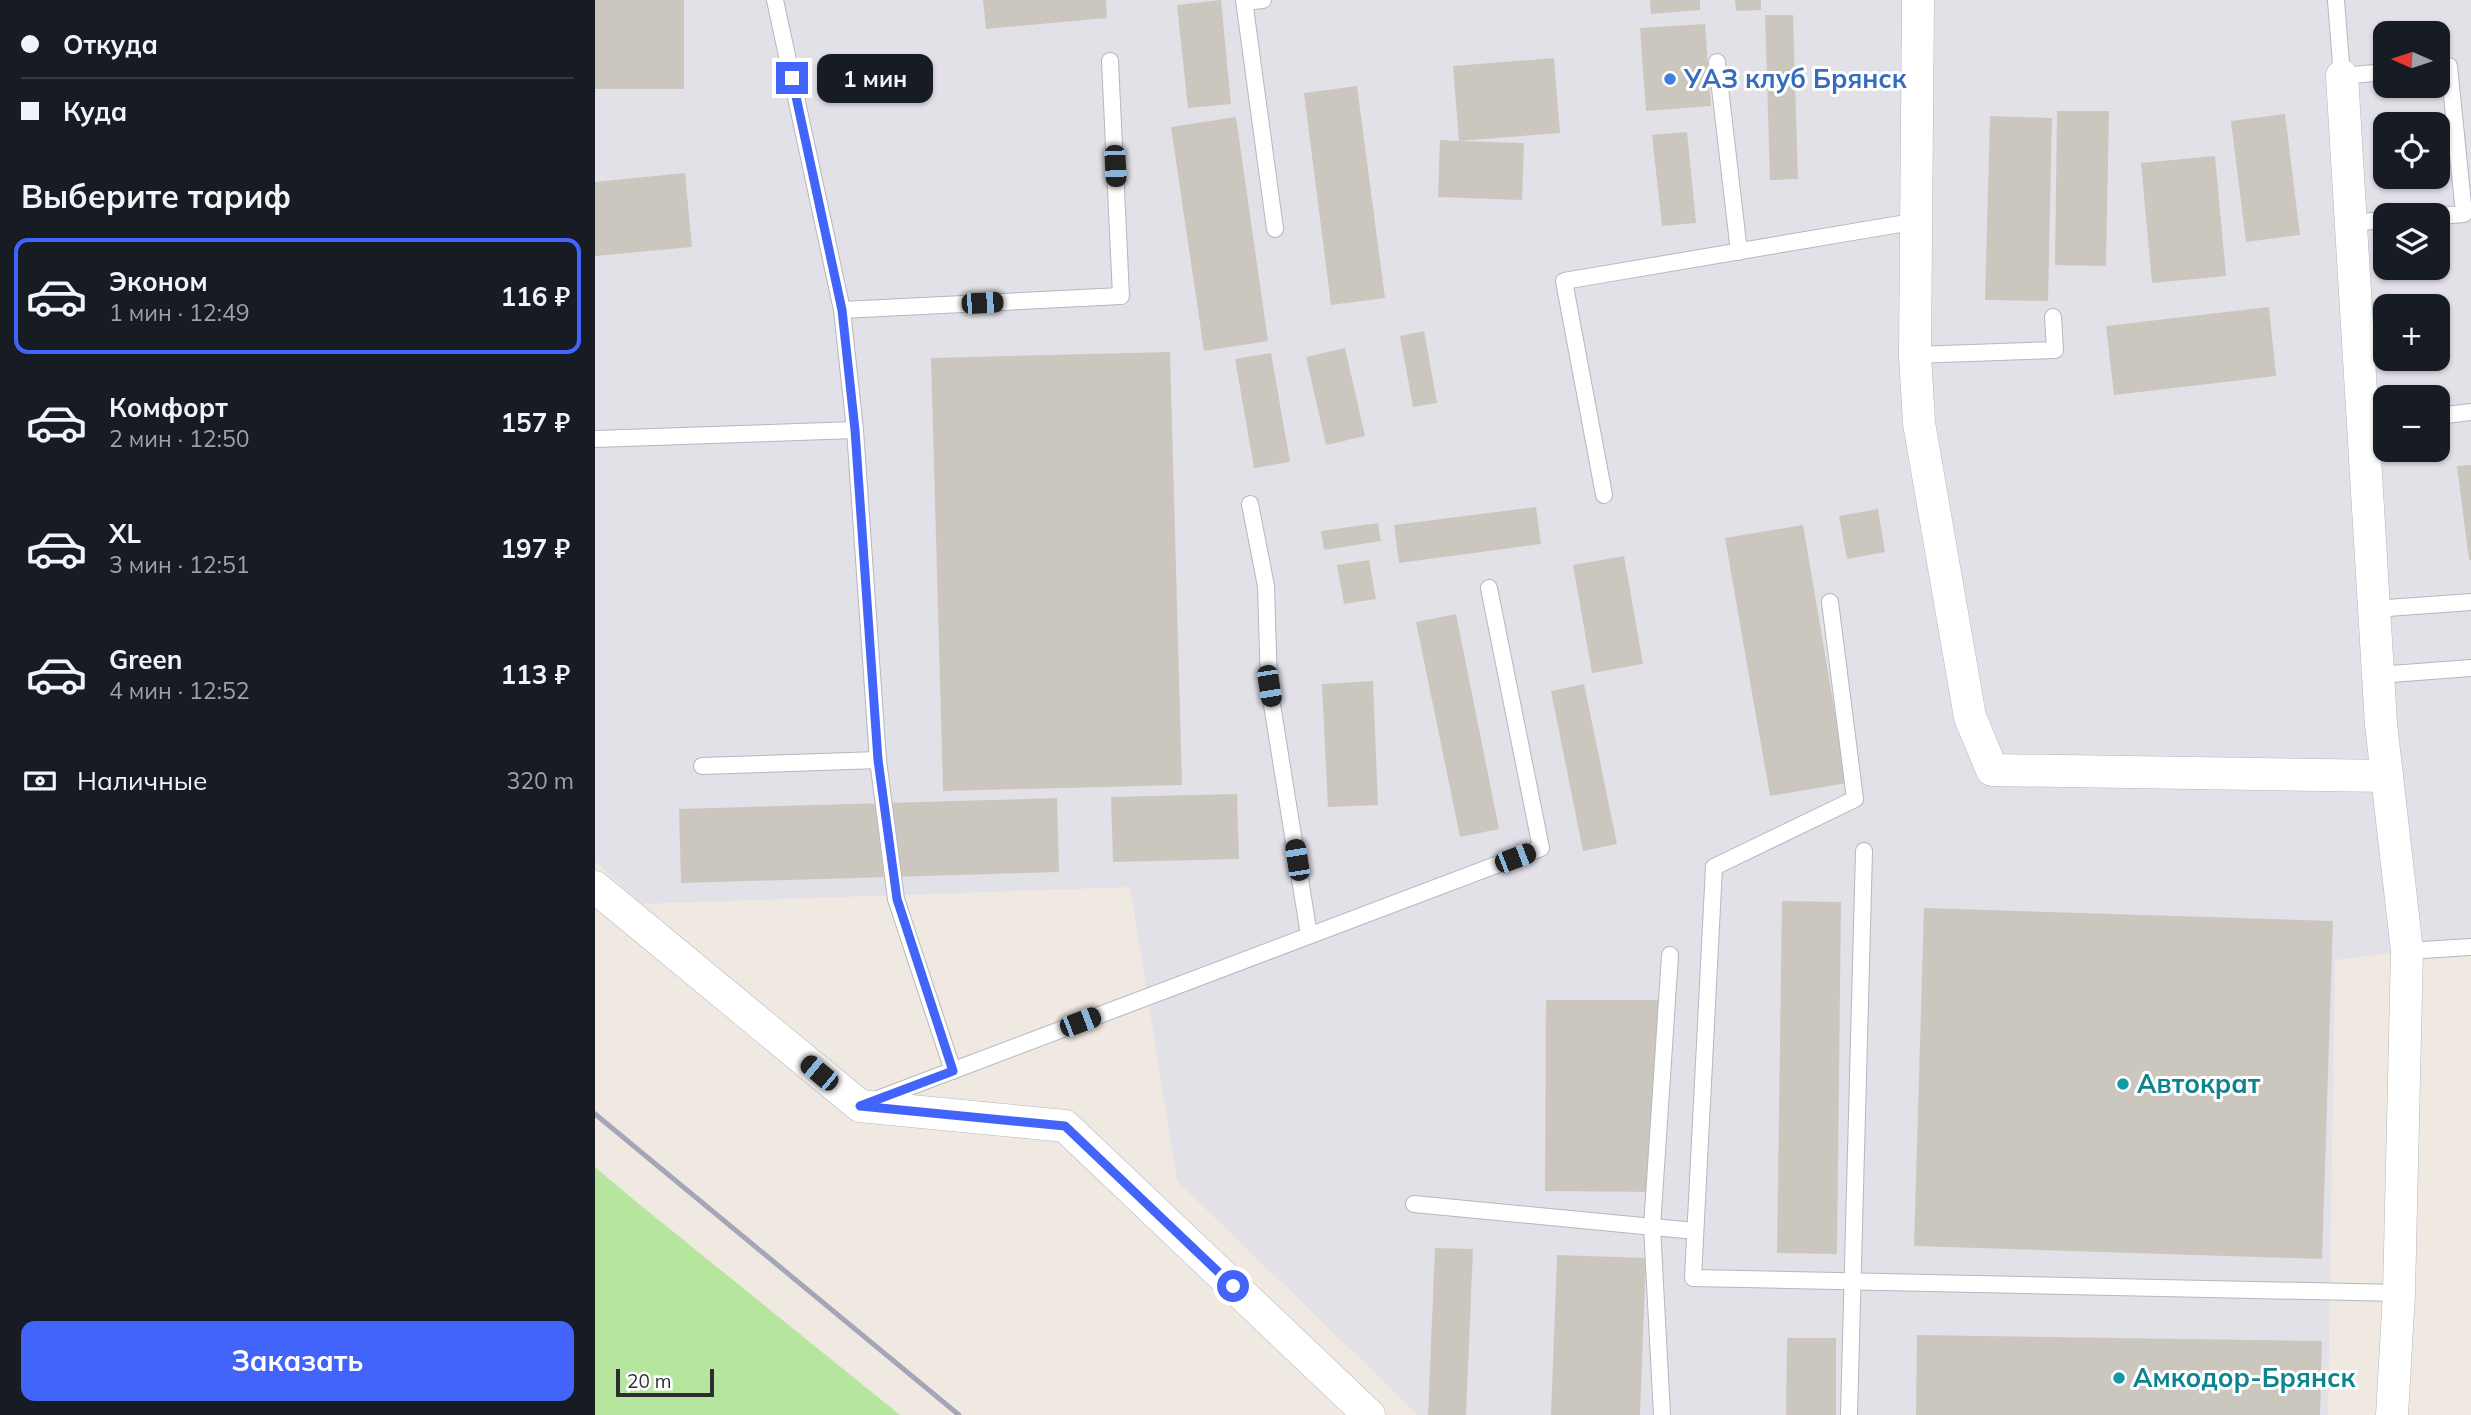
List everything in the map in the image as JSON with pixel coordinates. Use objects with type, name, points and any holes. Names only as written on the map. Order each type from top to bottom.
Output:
[{"type":"street","points":[[1918,0],[1915,355],[1919,423],[1970,718],[1993,770],[2387,776]]},
{"type":"street","points":[[2342,76],[2350,223],[2373,415]]},
{"type":"street","points":[[2374,462],[2374,609],[2378,675],[2407,951],[2399,1293],[2392,1415]]},
{"type":"street","points":[[595,887],[860,1106],[1065,1126],[1369,1415]]},
{"type":"lane","points":[[775,0],[842,310],[855,430],[878,760],[897,899],[953,1071]]},
{"type":"lane","points":[[1263,0],[1245,1],[1275,229]]},
{"type":"lane","points":[[2336,0],[2342,76],[2373,73]]},
{"type":"lane","points":[[842,310],[1121,296],[1109,61]]},
{"type":"lane","points":[[1717,62],[1739,252]]},
{"type":"lane","points":[[2450,76],[2464,214],[2450,215]]},
{"type":"lane","points":[[1604,495],[1564,281],[1918,221]]},
{"type":"lane","points":[[2350,223],[2373,221]]},
{"type":"lane","points":[[1915,355],[2055,350],[2053,317]]},
{"type":"lane","points":[[2450,415],[2471,412]]},
{"type":"lane","points":[[595,439],[855,430]]},
{"type":"lane","points":[[1250,504],[1266,586],[1269,686],[1309,935]]},
{"type":"lane","points":[[860,1106],[1541,848],[1489,588]]},
{"type":"lane","points":[[1830,601],[1855,799],[1714,867],[1693,1278],[2399,1293]]},
{"type":"lane","points":[[2374,609],[2471,602]]},
{"type":"lane","points":[[2378,675],[2471,668]]},
{"type":"lane","points":[[702,766],[878,760]]},
{"type":"lane","points":[[1849,1415],[1864,851]]},
{"type":"lane","points":[[2407,951],[2471,947]]},
{"type":"lane","points":[[1662,1415],[1652,1227],[1671,955]]},
{"type":"lane","points":[[1414,1204],[1695,1231]]},
{"type":"shaded area","points":[[595,0],[2471,0],[2471,943],[2335,960],[2328,1415],[1418,1415],[1177,1181],[1130,887],[641,904],[595,861]]},
{"type":"green space","points":[[595,1167],[634,1200],[900,1415],[595,1415]]},
{"type":"building","points":[[595,0],[684,0],[684,89],[595,89]]},
{"type":"building","points":[[983,0],[1106,0],[1107,18],[986,29]]},
{"type":"building","points":[[1221,0],[1231,104],[1188,108],[1177,5]]},
{"type":"building","points":[[1650,0],[1700,0],[1700,10],[1651,14]]},
{"type":"building","points":[[1735,0],[1761,0],[1761,10],[1736,11]]},
{"type":"building","points":[[1765,15],[1793,15],[1798,179],[1770,180]]},
{"type":"building","points":[[1705,24],[1711,106],[1646,111],[1640,28]]},
{"type":"building","points":[[1554,58],[1560,133],[1459,141],[1453,66]]},
{"type":"building","points":[[1357,86],[1385,298],[1331,305],[1304,93]]},
{"type":"building","points":[[2057,111],[2109,111],[2106,266],[2055,265]]},
{"type":"building","points":[[2285,114],[2300,235],[2246,242],[2231,121]]},
{"type":"building","points":[[1990,116],[2052,118],[2048,301],[1985,300]]},
{"type":"building","points":[[1236,117],[1268,341],[1204,351],[1171,127]]},
{"type":"building","points":[[1687,132],[1696,223],[1662,226],[1652,135]]},
{"type":"building","points":[[1440,140],[1524,143],[1522,200],[1438,197]]},
{"type":"building","points":[[2215,156],[2226,276],[2152,283],[2141,163]]},
{"type":"building","points":[[685,173],[692,247],[595,256],[595,182]]},
{"type":"building","points":[[2269,307],[2276,376],[2114,395],[2106,326]]},
{"type":"building","points":[[1424,331],[1437,403],[1413,407],[1400,336]]},
{"type":"building","points":[[1345,348],[1365,436],[1326,445],[1306,357]]},
{"type":"building","points":[[1170,352],[1182,785],[943,791],[931,358]]},
{"type":"building","points":[[1271,353],[1290,462],[1254,468],[1235,359]]},
{"type":"building","points":[[2471,465],[2471,560],[2469,560],[2457,466]]},
{"type":"building","points":[[1536,507],[1541,544],[1399,563],[1394,525]]},
{"type":"building","points":[[1878,509],[1885,552],[1847,559],[1839,516]]},
{"type":"building","points":[[1378,523],[1381,541],[1324,550],[1321,531]]},
{"type":"building","points":[[1803,525],[1847,783],[1770,796],[1725,538]]},
{"type":"building","points":[[1624,556],[1643,664],[1592,673],[1573,565]]},
{"type":"building","points":[[1369,560],[1376,599],[1344,604],[1337,565]]},
{"type":"building","points":[[1456,614],[1499,829],[1460,837],[1416,622]]},
{"type":"building","points":[[1373,681],[1378,805],[1328,807],[1322,684]]},
{"type":"building","points":[[1584,684],[1617,844],[1583,851],[1551,691]]},
{"type":"building","points":[[1237,794],[1239,859],[1113,862],[1111,797]]},
{"type":"building","points":[[1057,798],[1059,872],[681,883],[679,809]]},
{"type":"building","points":[[1782,901],[1841,902],[1837,1254],[1777,1253]]},
{"type":"building","name":"Автократ","points":[[1924,908],[2333,921],[2322,1259],[1914,1246]]},
{"type":"building","points":[[1546,1000],[1659,1000],[1658,1192],[1545,1191]]},
{"type":"building","points":[[1435,1248],[1473,1249],[1466,1415],[1428,1415]]},
{"type":"building","points":[[1557,1255],[1646,1258],[1640,1415],[1551,1415]]},
{"type":"building","name":"Амкодор-Брянск","points":[[1917,1335],[2322,1341],[2320,1415],[1916,1415]]},
{"type":"building","points":[[1787,1338],[1836,1338],[1836,1415],[1786,1415]]},
{"type":"railway","points":[[595,1114],[959,1415]]},
{"type":"place","name":"УАЗ клуб Брянск","points":[[1670,79]]},
{"type":"place","name":"Автократ","points":[[2123,1084]]},
{"type":"place","name":"Амкодор-Брянск","points":[[2119,1378]]},
{"type":"route","points":[[792,78],[842,310],[855,430],[878,760],[897,899],[953,1071],[860,1106],[1065,1126],[1233,1286]]}]
